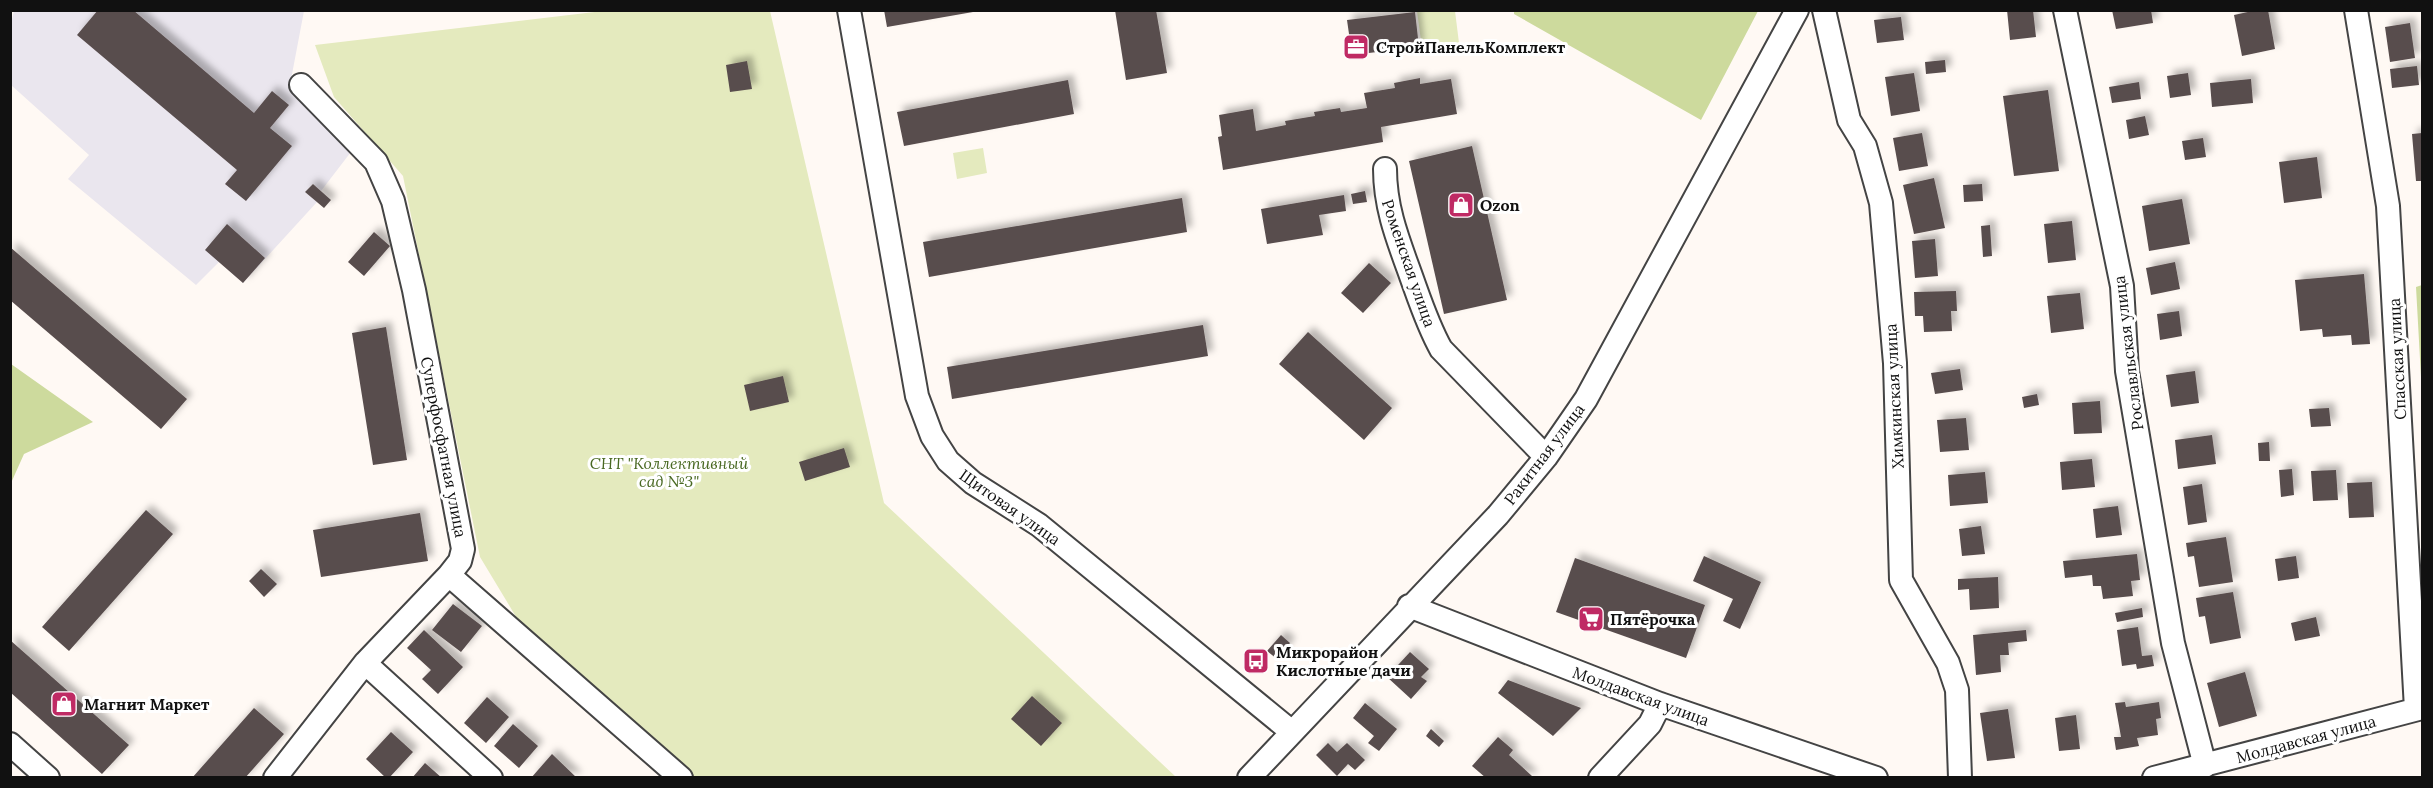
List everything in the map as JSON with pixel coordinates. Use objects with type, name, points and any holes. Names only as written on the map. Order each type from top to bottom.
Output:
[{"type":"street","name":"Щитовая улица","points":[[849,10],[915,385],[932,436],[948,461],[973,483],[1040,525],[1292,732]]},
{"type":"street","name":"Ракитная улица","points":[[1249,777],[1409,606],[1498,515],[1546,457],[1586,399],[1797,10]]},
{"type":"street","name":"Химкинская улица","points":[[1824,10],[1849,120],[1865,146],[1881,203],[1895,363],[1901,580],[1948,663],[1957,690],[1960,777]]},
{"type":"street","name":"Рославльская улица","points":[[2065,10],[2122,286],[2127,371],[2173,643],[2205,766]]},
{"type":"street","name":"Спасская улица","points":[[2355,10],[2388,206],[2419,708]]},
{"type":"street","name":"Суперфосфатная улица","points":[[275,777],[365,663],[449,575],[460,561],[464,549],[414,290],[393,201],[376,162],[302,85]]},
{"type":"street","name":"Роменская улица","points":[[1385,169],[1385,192],[1390,216],[1430,329],[1441,349],[1546,457]]},
{"type":"street","points":[[449,575],[681,777]]},
{"type":"street","name":"Молдавская улица","points":[[1409,606],[1660,705],[1876,777]]},
{"type":"street","points":[[365,663],[491,777]]},
{"type":"street","points":[[1600,777],[1650,724],[1660,705]]},
{"type":"street","name":"Молдавская улица","points":[[2154,777],[2205,766],[2419,708]]},
{"type":"street","points":[[10,744],[48,777]]},
{"type":"shaded area","points":[[14,11],[304,11],[289,90],[354,148],[321,191],[313,184],[305,192],[317,202],[243,283],[219,262],[196,285],[68,179],[89,155],[11,85],[11,23]]},
{"type":"green space","points":[[1514,10],[1758,11],[1701,120],[1514,14]]},
{"type":"green space","name":"СНТ \"Коллективный сад №3\"","points":[[603,11],[770,11],[884,503],[1176,777],[691,777],[527,635],[480,557],[403,176],[334,97],[315,45]]},
{"type":"green space","points":[[1417,11],[1455,11],[1459,43],[1422,48]]},
{"type":"green space","points":[[983,148],[987,173],[957,179],[953,153]]},
{"type":"green space","points":[[2422,285],[2422,395],[2416,287]]},
{"type":"green space","points":[[11,364],[93,422],[24,454],[11,483]]},
{"type":"building","points":[[98,10],[133,10],[254,113],[272,91],[289,105],[270,128],[292,146],[246,201],[225,184],[237,170],[77,35]]},
{"type":"building","points":[[884,10],[973,10],[973,12],[887,27]]},
{"type":"building","points":[[1115,10],[1156,10],[1167,73],[1126,80]]},
{"type":"building","points":[[2007,10],[2033,10],[2036,37],[2010,40]]},
{"type":"building","points":[[2112,10],[2151,10],[2153,23],[2116,29]]},
{"type":"building","points":[[2268,10],[2275,49],[2242,56],[2234,15]]},
{"type":"building","points":[[1415,12],[1419,47],[1352,55],[1347,20]]},
{"type":"building","points":[[1901,17],[1904,40],[1877,43],[1874,20]]},
{"type":"building","points":[[2410,23],[2415,58],[2390,62],[2385,27]]},
{"type":"building","points":[[1945,60],[1946,72],[1926,74],[1925,62]]},
{"type":"building","points":[[747,61],[752,89],[730,92],[726,65]]},
{"type":"building","points":[[2417,66],[2419,85],[2392,88],[2390,69]]},
{"type":"building","points":[[1914,73],[1920,111],[1891,116],[1885,77]]},
{"type":"building","points":[[2188,73],[2191,95],[2170,98],[2167,76]]},
{"type":"building","points":[[1420,78],[1420,84],[1451,79],[1457,114],[1381,127],[1383,142],[1223,170],[1218,137],[1222,136],[1219,115],[1253,109],[1256,131],[1286,125],[1285,121],[1315,116],[1314,112],[1340,108],[1341,112],[1367,108],[1364,93],[1395,88],[1394,83]]},
{"type":"building","points":[[2251,79],[2253,103],[2212,107],[2210,83]]},
{"type":"building","points":[[1068,80],[1074,114],[904,146],[897,112]]},
{"type":"building","points":[[2139,82],[2141,99],[2112,103],[2109,87]]},
{"type":"building","points":[[2048,90],[2059,171],[2014,176],[2003,96]]},
{"type":"building","points":[[2145,116],[2149,135],[2129,139],[2126,120]]},
{"type":"building","points":[[1922,133],[1928,166],[1899,171],[1893,138]]},
{"type":"building","points":[[2422,133],[2422,181],[2416,181],[2412,134]]},
{"type":"building","points":[[2203,138],[2206,157],[2185,160],[2182,141]]},
{"type":"building","points":[[1472,146],[1507,300],[1444,314],[1409,161]]},
{"type":"building","points":[[2317,157],[2322,198],[2284,203],[2279,162]]},
{"type":"building","points":[[1934,178],[1945,228],[1914,234],[1903,185]]},
{"type":"building","points":[[313,184],[331,200],[324,208],[305,192]]},
{"type":"building","points":[[1982,184],[1983,201],[1964,202],[1963,185]]},
{"type":"building","points":[[1365,191],[1367,202],[1353,204],[1351,194]]},
{"type":"building","points":[[1344,195],[1346,211],[1319,215],[1323,235],[1267,244],[1261,209]]},
{"type":"building","points":[[1182,198],[1187,232],[929,277],[923,242]]},
{"type":"building","points":[[2182,199],[2190,244],[2149,251],[2142,206]]},
{"type":"building","points":[[2072,221],[2076,260],[2048,263],[2044,224]]},
{"type":"building","points":[[227,224],[265,258],[243,283],[205,250]]},
{"type":"building","points":[[1990,225],[1992,256],[1983,257],[1981,226]]},
{"type":"building","points":[[374,232],[390,246],[364,276],[348,262]]},
{"type":"building","points":[[1935,239],[1938,276],[1915,278],[1912,241]]},
{"type":"building","points":[[10,247],[187,399],[161,429],[10,300]]},
{"type":"building","points":[[2175,262],[2180,289],[2151,295],[2146,268]]},
{"type":"building","points":[[1369,263],[1391,283],[1363,313],[1341,293]]},
{"type":"building","points":[[2364,274],[2370,344],[2352,345],[2351,335],[2323,337],[2322,329],[2300,331],[2295,280]]},
{"type":"building","points":[[1956,291],[1957,311],[1951,311],[1952,331],[1924,332],[1923,316],[1915,316],[1914,292]]},
{"type":"building","points":[[2080,293],[2084,329],[2051,333],[2047,296]]},
{"type":"building","points":[[2179,311],[2182,336],[2160,340],[2157,314]]},
{"type":"building","points":[[1203,325],[1208,356],[952,399],[947,367]]},
{"type":"building","points":[[386,327],[407,460],[373,465],[352,333]]},
{"type":"building","points":[[1308,332],[1392,408],[1364,440],[1279,364]]},
{"type":"building","points":[[1960,369],[1963,390],[1935,394],[1931,373]]},
{"type":"building","points":[[2195,371],[2199,403],[2171,407],[2166,375]]},
{"type":"building","points":[[783,376],[789,402],[750,411],[744,385]]},
{"type":"building","points":[[2037,394],[2039,405],[2024,408],[2022,397]]},
{"type":"building","points":[[2100,401],[2102,433],[2074,434],[2072,403]]},
{"type":"building","points":[[2329,408],[2331,426],[2311,427],[2309,409]]},
{"type":"building","points":[[1966,418],[1969,450],[1940,452],[1937,420]]},
{"type":"building","points":[[2212,435],[2216,464],[2178,469],[2175,440]]},
{"type":"building","points":[[2269,442],[2270,461],[2259,461],[2258,443]]},
{"type":"building","points":[[844,448],[850,467],[805,481],[799,462]]},
{"type":"building","points":[[2092,459],[2095,487],[2062,490],[2060,462]]},
{"type":"building","points":[[2292,469],[2294,495],[2281,497],[2279,470]]},
{"type":"building","points":[[2336,470],[2338,500],[2313,501],[2311,471]]},
{"type":"building","points":[[1985,472],[1988,503],[1950,506],[1948,475]]},
{"type":"building","points":[[2372,482],[2374,517],[2349,518],[2347,483]]},
{"type":"building","points":[[2202,484],[2207,522],[2188,525],[2183,487]]},
{"type":"building","points":[[2118,506],[2122,535],[2096,538],[2093,509]]},
{"type":"building","points":[[146,510],[173,534],[69,651],[42,627]]},
{"type":"building","points":[[420,513],[428,561],[321,577],[313,530]]},
{"type":"building","points":[[1981,526],[1985,554],[1962,556],[1959,529]]},
{"type":"building","points":[[2226,537],[2233,582],[2199,587],[2194,556],[2188,557],[2186,543]]},
{"type":"building","points":[[2137,554],[2140,580],[2131,581],[2133,596],[2103,599],[2101,586],[2093,586],[2092,575],[2065,578],[2063,561]]},
{"type":"building","points":[[1704,556],[1761,582],[1740,629],[1723,621],[1733,599],[1693,581]]},
{"type":"building","points":[[2296,556],[2299,578],[2278,581],[2275,559]]},
{"type":"building","points":[[1575,558],[1705,605],[1686,658],[1556,612]]},
{"type":"building","points":[[261,569],[277,584],[264,597],[249,581]]},
{"type":"building","points":[[1998,577],[1999,608],[1970,610],[1969,589],[1958,590],[1958,579]]},
{"type":"building","points":[[2233,592],[2241,638],[2210,644],[2205,616],[2199,617],[2196,598]]},
{"type":"building","points":[[453,604],[482,626],[461,652],[432,630]]},
{"type":"building","points":[[2142,608],[2143,617],[2117,622],[2115,613]]},
{"type":"building","points":[[2316,617],[2320,636],[2295,641],[2291,623]]},
{"type":"building","points":[[2138,627],[2142,656],[2152,655],[2154,666],[2137,669],[2136,664],[2122,666],[2117,630]]},
{"type":"building","points":[[424,630],[463,667],[438,694],[422,679],[431,670],[407,648]]},
{"type":"building","points":[[2026,630],[2027,641],[2008,643],[2009,655],[2000,655],[2001,672],[1976,675],[1973,635]]},
{"type":"building","points":[[1281,635],[1290,643],[1277,659],[1267,651]]},
{"type":"building","points":[[10,640],[129,745],[102,774],[10,692]]},
{"type":"building","points":[[1410,652],[1429,669],[1421,677],[1427,681],[1411,699],[1387,677]]},
{"type":"building","points":[[2245,672],[2257,716],[2219,727],[2207,683]]},
{"type":"building","points":[[1508,680],[1581,708],[1553,736],[1498,693]]},
{"type":"building","points":[[1032,696],[1062,723],[1041,746],[1011,719]]},
{"type":"building","points":[[487,697],[509,717],[486,743],[464,723]]},
{"type":"building","points":[[2125,702],[2126,707],[2159,702],[2161,718],[2156,719],[2158,735],[2137,738],[2139,746],[2116,750],[2114,737],[2121,737],[2115,703]]},
{"type":"building","points":[[1365,703],[1397,729],[1379,751],[1368,743],[1374,736],[1353,718]]},
{"type":"building","points":[[254,708],[284,734],[245,778],[192,778]]},
{"type":"building","points":[[2008,709],[2015,758],[1987,761],[1980,713]]},
{"type":"building","points":[[2076,715],[2080,749],[2059,751],[2055,718]]},
{"type":"building","points":[[513,724],[538,746],[519,768],[494,746]]},
{"type":"building","points":[[1431,729],[1444,741],[1439,747],[1426,736]]},
{"type":"building","points":[[391,732],[413,752],[389,778],[386,778],[366,759]]},
{"type":"building","points":[[1498,737],[1513,750],[1509,755],[1532,776],[1530,778],[1486,778],[1472,766]]},
{"type":"building","points":[[1328,743],[1337,752],[1347,743],[1365,760],[1355,770],[1348,764],[1337,776],[1316,755]]},
{"type":"building","points":[[552,754],[577,778],[531,778]]},
{"type":"building","points":[[425,763],[442,778],[412,778]]},
{"type":"place","name":"СтройПанельКомплект","points":[[1356,47]]},
{"type":"place","name":"Ozon","points":[[1461,205]]},
{"type":"place","name":"Пятёрочка","points":[[1591,619]]},
{"type":"place","name":"Микрорайон Кислотные дачи","points":[[1256,661]]},
{"type":"place","name":"Магнит Маркет","points":[[64,704]]}]
